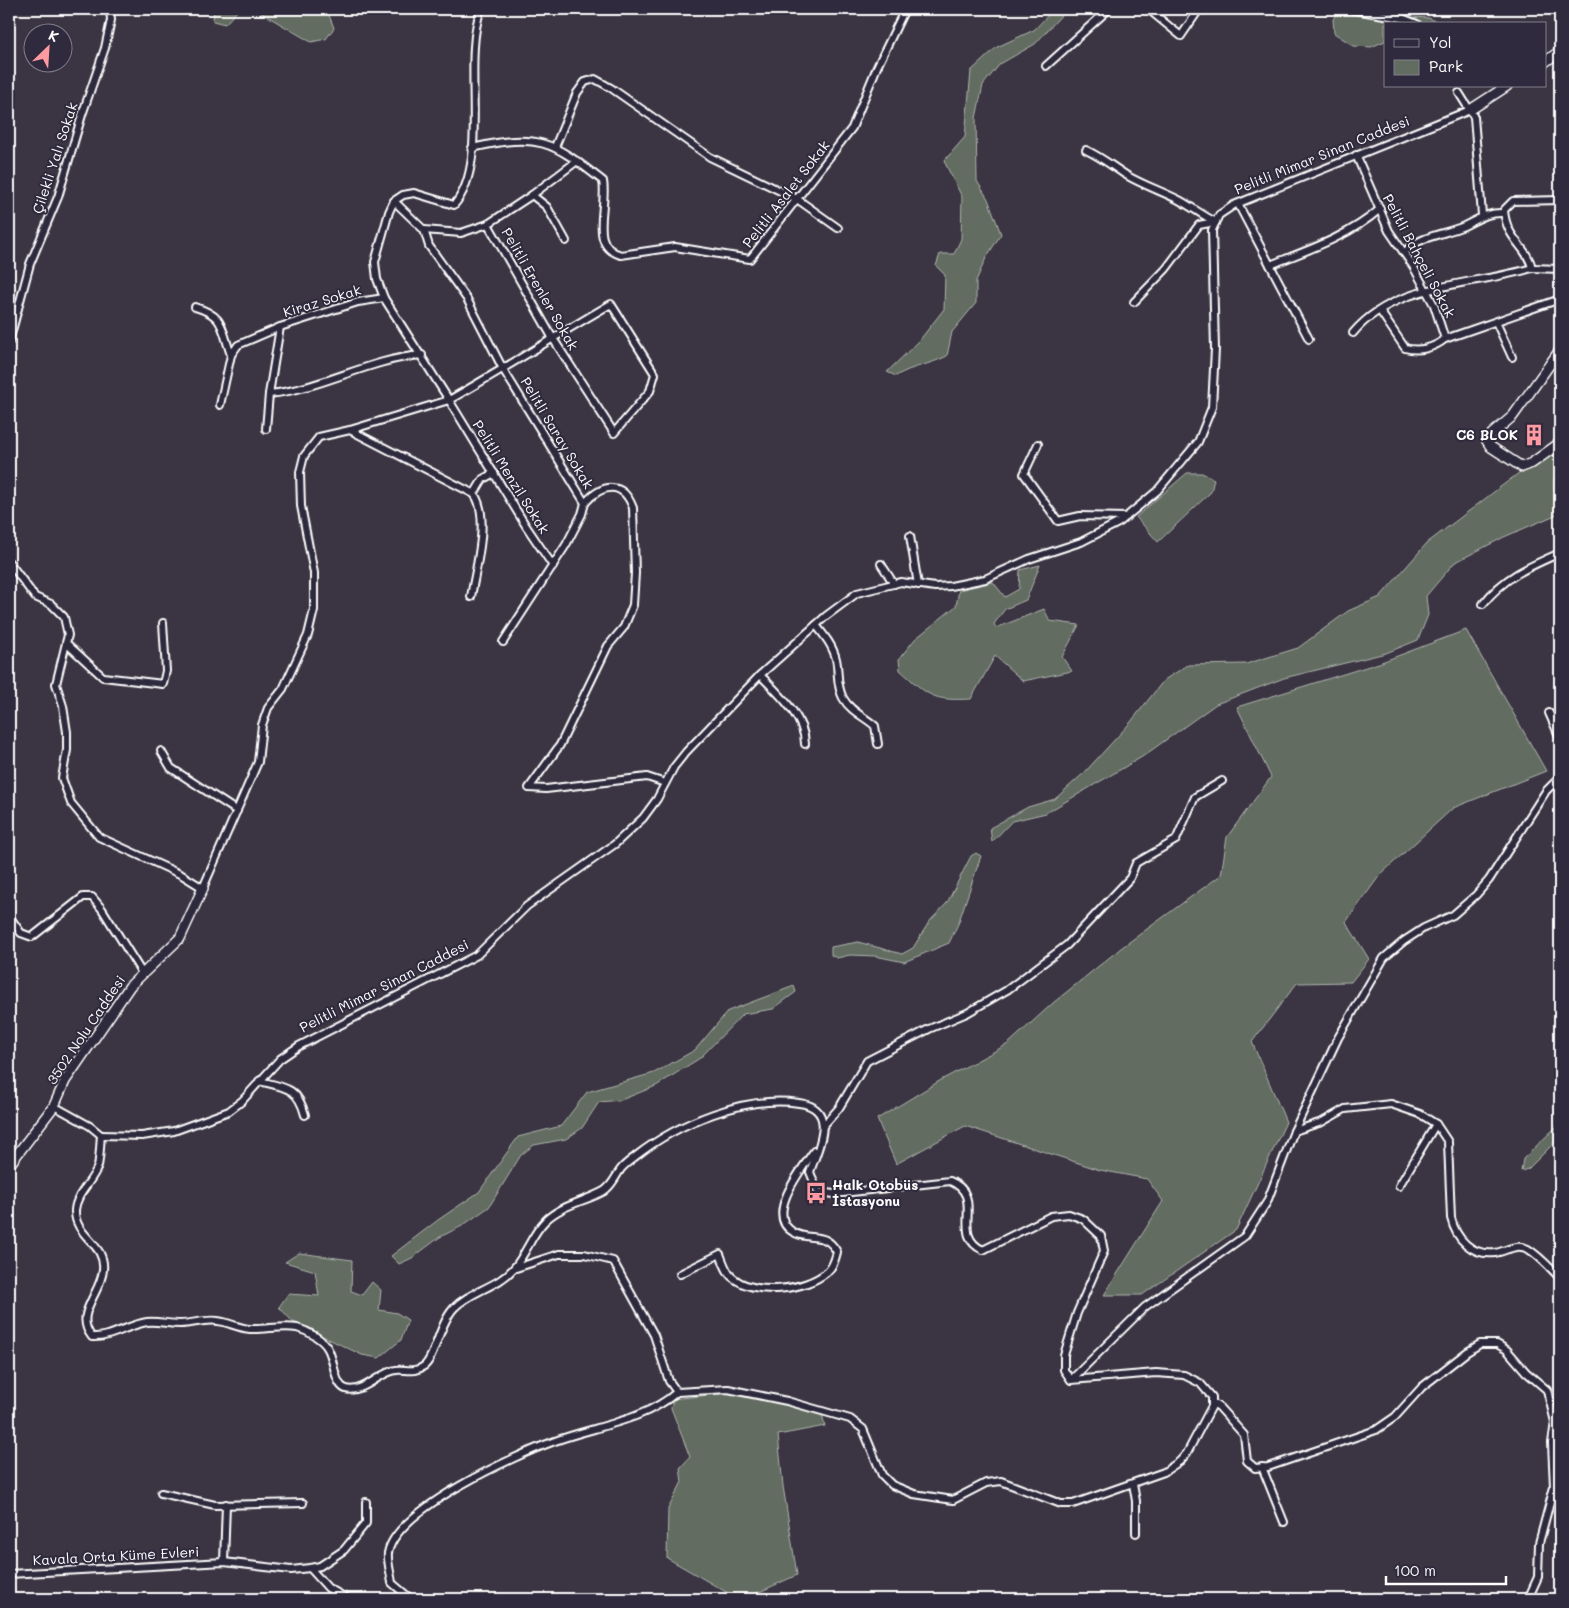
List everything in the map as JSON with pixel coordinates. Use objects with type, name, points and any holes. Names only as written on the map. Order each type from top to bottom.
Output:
[{"type":"street","name":"Çilekli Yalı Sokak","points":[[9,342],[30,264],[58,197],[82,115],[105,48],[111,20],[110,9]]},
{"type":"street","points":[[394,202],[403,195],[414,193],[454,205],[466,186],[472,148],[474,34],[481,9]]},
{"type":"street","name":"Pelitli Asalet Sokak","points":[[472,148],[520,140],[555,146],[577,161],[603,181],[605,190],[601,238],[607,249],[621,255],[675,247],[750,259],[852,128],[876,67],[905,9]]},
{"type":"street","points":[[1046,66],[1109,9]]},
{"type":"street","points":[[1148,9],[1180,36],[1196,14],[1197,9]]},
{"type":"street","points":[[1349,9],[1402,18],[1412,22]]},
{"type":"street","points":[[1546,61],[1560,51]]},
{"type":"street","points":[[555,146],[577,92],[585,82],[595,80],[611,88],[710,157],[797,199],[838,228]]},
{"type":"street","name":"Pelitli Mimar Sinan Caddesi","points":[[101,1135],[142,1136],[174,1131],[229,1111],[242,1101],[280,1059],[319,1034],[477,954],[526,906],[615,844],[637,824],[657,799],[665,783],[686,752],[760,675],[816,625],[857,593],[902,582],[918,585],[951,586],[985,578],[1029,559],[1081,542],[1126,517],[1157,491],[1198,442],[1212,407],[1215,349],[1212,230],[1219,215],[1238,204],[1470,110],[1496,89]]},
{"type":"street","points":[[1459,93],[1474,117],[1478,144],[1482,215]]},
{"type":"street","points":[[1086,150],[1100,156],[1125,174],[1160,193],[1178,200],[1216,222]]},
{"type":"street","name":"Pelitli Bahçeli Sokak","points":[[1356,155],[1389,231],[1426,290],[1440,320],[1445,339],[1560,299]]},
{"type":"street","name":"Pelitli Erenler Sokak","points":[[552,338],[611,304],[655,374],[650,391],[614,433],[552,338],[488,224],[532,195],[577,161]]},
{"type":"street","points":[[532,195],[547,207],[566,241]]},
{"type":"street","points":[[1532,268],[1530,261],[1510,233],[1504,213],[1506,206],[1513,201],[1560,200]]},
{"type":"street","name":"Pelitli Saray Sokak","points":[[394,202],[424,230],[429,246],[470,304],[503,369],[585,502],[604,488],[617,488],[630,500],[633,508],[635,573],[633,605],[624,627],[608,646],[560,745],[529,788],[546,789],[647,777],[665,783]]},
{"type":"street","name":"Pelitli Menzil Sokak","points":[[394,202],[389,212],[375,262],[377,278],[384,298],[422,355],[553,566]]},
{"type":"street","points":[[1238,204],[1309,339]]},
{"type":"street","points":[[1270,265],[1329,242],[1368,219],[1380,209]]},
{"type":"street","points":[[1404,253],[1416,242],[1464,226],[1482,215],[1504,213]]},
{"type":"street","points":[[1134,302],[1166,269],[1199,225],[1216,222]]},
{"type":"street","points":[[424,230],[461,234],[488,224]]},
{"type":"street","points":[[1353,333],[1360,324],[1380,311],[1426,290],[1532,268],[1560,269]]},
{"type":"street","name":"Kiraz Sokak","points":[[266,429],[269,394],[280,327],[358,302],[384,298]]},
{"type":"street","points":[[195,307],[211,312],[218,318],[231,355]]},
{"type":"street","points":[[1380,311],[1405,348],[1414,351],[1438,345],[1445,339]]},
{"type":"street","points":[[1496,322],[1512,357]]},
{"type":"street","points":[[220,404],[231,355],[238,344],[280,327]]},
{"type":"street","points":[[9,562],[35,597],[51,604],[64,617],[66,644],[56,684],[63,706],[67,732],[68,750],[62,778],[70,803],[99,837],[182,875],[203,888],[258,762],[262,724],[268,708],[283,689],[308,635],[314,610],[314,573],[301,506],[300,472],[304,456],[319,437],[350,430],[450,400],[552,338]]},
{"type":"street","points":[[1560,350],[1513,416],[1492,434],[1487,442],[1491,448],[1522,467],[1532,463],[1560,443]]},
{"type":"street","points":[[269,394],[329,380],[401,356],[422,355]]},
{"type":"street","points":[[350,430],[474,494],[480,508],[481,534],[471,597]]},
{"type":"street","points":[[1038,444],[1024,474],[1058,521],[1080,516],[1126,517]]},
{"type":"street","points":[[474,494],[483,479],[494,473]]},
{"type":"street","points":[[503,642],[553,566],[582,514],[585,502]]},
{"type":"street","points":[[910,536],[918,585]]},
{"type":"street","points":[[1483,604],[1504,581],[1535,563],[1560,553]]},
{"type":"street","points":[[881,564],[894,584]]},
{"type":"street","points":[[66,644],[103,677],[163,684],[166,671],[163,623]]},
{"type":"street","points":[[816,625],[829,642],[836,659],[837,680],[843,698],[854,711],[875,726],[878,744]]},
{"type":"street","points":[[760,675],[792,710],[805,733],[804,744]]},
{"type":"street","points":[[1549,713],[1560,738]]},
{"type":"street","points":[[162,751],[171,768],[237,811]]},
{"type":"street","points":[[1071,1380],[1145,1306],[1245,1236],[1267,1202],[1294,1131],[1338,1038],[1384,958],[1404,941],[1424,928],[1453,915],[1476,895],[1489,880],[1546,791],[1560,778]]},
{"type":"street","points":[[824,1126],[840,1108],[867,1061],[929,1029],[967,1013],[1007,990],[1067,945],[1130,878],[1136,863],[1176,840],[1195,797],[1222,781]]},
{"type":"street","name":"3502 Nolu Caddesi","points":[[9,1165],[54,1106],[70,1073],[126,992],[180,938],[203,888]]},
{"type":"street","points":[[9,916],[21,933],[32,936],[83,897],[92,897],[102,909],[142,974]]},
{"type":"street","points":[[259,1081],[282,1086],[295,1092],[302,1102],[306,1114]]},
{"type":"street","points":[[513,1269],[538,1228],[546,1220],[559,1211],[606,1190],[615,1181],[622,1168],[655,1143],[720,1111],[748,1105],[796,1102],[808,1104],[820,1114],[824,1126],[822,1140],[810,1172],[818,1192],[834,1194],[950,1181],[960,1185],[964,1190],[969,1203],[967,1222],[969,1238],[974,1246],[982,1250],[1051,1216],[1069,1214],[1083,1218],[1101,1236],[1104,1251],[1077,1314],[1064,1355],[1064,1370],[1071,1380]]},
{"type":"street","points":[[1294,1131],[1322,1122],[1345,1109],[1391,1104],[1420,1114],[1436,1124],[1448,1142],[1451,1218],[1454,1230],[1462,1243],[1480,1252],[1495,1253],[1516,1246],[1528,1249],[1560,1278]]},
{"type":"street","points":[[54,1106],[90,1126],[101,1135],[98,1167],[75,1208],[75,1222],[81,1232],[102,1253],[104,1269],[101,1283],[86,1312],[84,1324],[92,1337],[104,1337],[136,1324],[154,1321],[181,1324],[219,1320],[251,1329],[296,1328],[307,1332],[328,1348],[338,1382],[342,1387],[351,1390],[363,1387],[376,1378],[395,1370],[412,1371],[425,1366],[433,1352],[445,1318],[456,1306],[513,1269],[559,1254],[584,1254],[613,1261],[654,1335],[669,1381],[677,1392]]},
{"type":"street","points":[[1399,1186],[1436,1124]]},
{"type":"street","points":[[680,1274],[720,1254],[730,1276],[747,1287],[795,1288],[826,1273],[833,1265],[837,1252],[833,1245],[826,1240],[793,1233],[784,1223],[782,1210],[790,1187],[822,1140]]},
{"type":"street","points":[[1212,1403],[1219,1407],[1244,1435],[1248,1461],[1255,1468],[1262,1467],[1376,1430],[1395,1417],[1422,1387],[1480,1344],[1497,1344],[1507,1350],[1526,1372],[1547,1390],[1555,1422],[1552,1443],[1554,1487],[1539,1543],[1538,1577],[1528,1599]]},
{"type":"street","points":[[411,1599],[392,1583],[388,1553],[396,1536],[432,1502],[473,1478],[555,1441],[589,1432],[651,1409],[666,1402],[677,1392],[728,1388],[787,1401],[850,1419],[863,1429],[882,1474],[892,1486],[914,1494],[953,1500],[986,1483],[1001,1480],[1061,1504],[1073,1504],[1133,1484],[1164,1472],[1180,1462],[1187,1453],[1212,1403],[1209,1391],[1200,1383],[1184,1375],[1156,1373],[1071,1380]]},
{"type":"street","points":[[1262,1467],[1284,1522]]},
{"type":"street","points":[[1133,1484],[1136,1501],[1136,1532]]},
{"type":"street","points":[[161,1493],[192,1501],[226,1504],[303,1503]]},
{"type":"street","name":"Kavala Orta Küme Evleri","points":[[9,1574],[224,1562],[291,1570],[320,1566],[344,1550],[366,1523],[366,1502]]},
{"type":"street","points":[[224,1562],[226,1504]]},
{"type":"street","points":[[310,1568],[328,1588],[348,1599]]},
{"type":"green space","points":[[214,9],[239,9],[225,24],[213,21]]},
{"type":"green space","points":[[255,9],[323,9],[329,15],[334,28],[326,39],[311,42]]},
{"type":"green space","points":[[1054,9],[1067,9],[1035,44],[1000,64],[983,85],[976,118],[977,181],[988,199],[1001,234],[986,258],[976,281],[976,303],[952,332],[947,356],[896,376],[887,372],[919,341],[944,309],[945,275],[936,266],[940,254],[954,254],[961,239],[962,197],[944,161],[965,137],[971,71],[997,47],[1034,30]]},
{"type":"green space","points":[[1340,9],[1401,9],[1396,16],[1429,18],[1436,22],[1384,22],[1384,41],[1371,47],[1354,46],[1334,33],[1333,19]]},
{"type":"green space","points":[[1554,454],[1560,458],[1560,473],[1554,479],[1554,489],[1560,487],[1560,513],[1504,537],[1454,563],[1426,596],[1428,615],[1418,640],[1386,653],[1284,678],[1216,704],[1142,757],[1046,813],[1012,821],[992,842],[990,828],[1028,807],[1055,799],[1085,772],[1130,723],[1164,680],[1188,665],[1246,664],[1298,648],[1348,611],[1380,597],[1427,543],[1524,469]]},
{"type":"green space","points":[[1187,473],[1202,473],[1214,479],[1211,492],[1158,542],[1136,517]]},
{"type":"green space","points":[[1040,565],[1026,600],[1005,609],[994,624],[996,628],[1044,609],[1050,621],[1079,625],[1062,657],[1072,671],[1023,681],[995,656],[971,699],[947,699],[931,695],[900,670],[899,659],[915,639],[956,606],[959,590],[993,582],[1005,597],[1019,589],[1020,570]]},
{"type":"green space","points":[[1466,630],[1546,771],[1453,808],[1380,875],[1346,922],[1369,959],[1351,982],[1297,983],[1252,1042],[1286,1122],[1236,1230],[1142,1295],[1104,1295],[1163,1201],[1147,1179],[1100,1170],[965,1126],[896,1164],[877,1119],[941,1080],[1008,1044],[1053,1003],[1121,948],[1221,875],[1227,837],[1271,777],[1237,707],[1379,663]]},
{"type":"green space","points":[[976,853],[981,856],[958,924],[949,943],[904,962],[875,956],[850,955],[837,958],[831,955],[831,947],[858,942],[902,954],[913,948],[929,922],[947,903],[971,856]]},
{"type":"green space","points":[[794,986],[796,992],[773,1009],[743,1014],[700,1058],[656,1086],[621,1100],[599,1102],[582,1128],[566,1139],[534,1145],[521,1155],[489,1207],[462,1226],[440,1237],[412,1258],[399,1264],[391,1256],[479,1192],[518,1137],[561,1126],[587,1092],[654,1073],[695,1050],[728,1011]]},
{"type":"green space","points":[[1560,1123],[1560,1137],[1528,1169],[1521,1171],[1523,1159]]},
{"type":"green space","points":[[299,1253],[352,1260],[351,1291],[362,1295],[372,1282],[381,1290],[379,1310],[397,1313],[408,1320],[401,1340],[379,1358],[362,1355],[293,1322],[279,1307],[288,1294],[319,1296],[315,1271],[285,1262]]},
{"type":"green space","points":[[727,1393],[751,1396],[822,1414],[825,1426],[778,1435],[783,1486],[797,1575],[744,1599],[733,1596],[667,1558],[668,1509],[682,1482],[680,1468],[690,1457],[671,1408],[673,1399]]},
{"type":"place","name":"C6 BLOK","points":[[1534,435]]},
{"type":"place","name":"Halk Otobüs İstasyonu","points":[[816,1193]]}]
